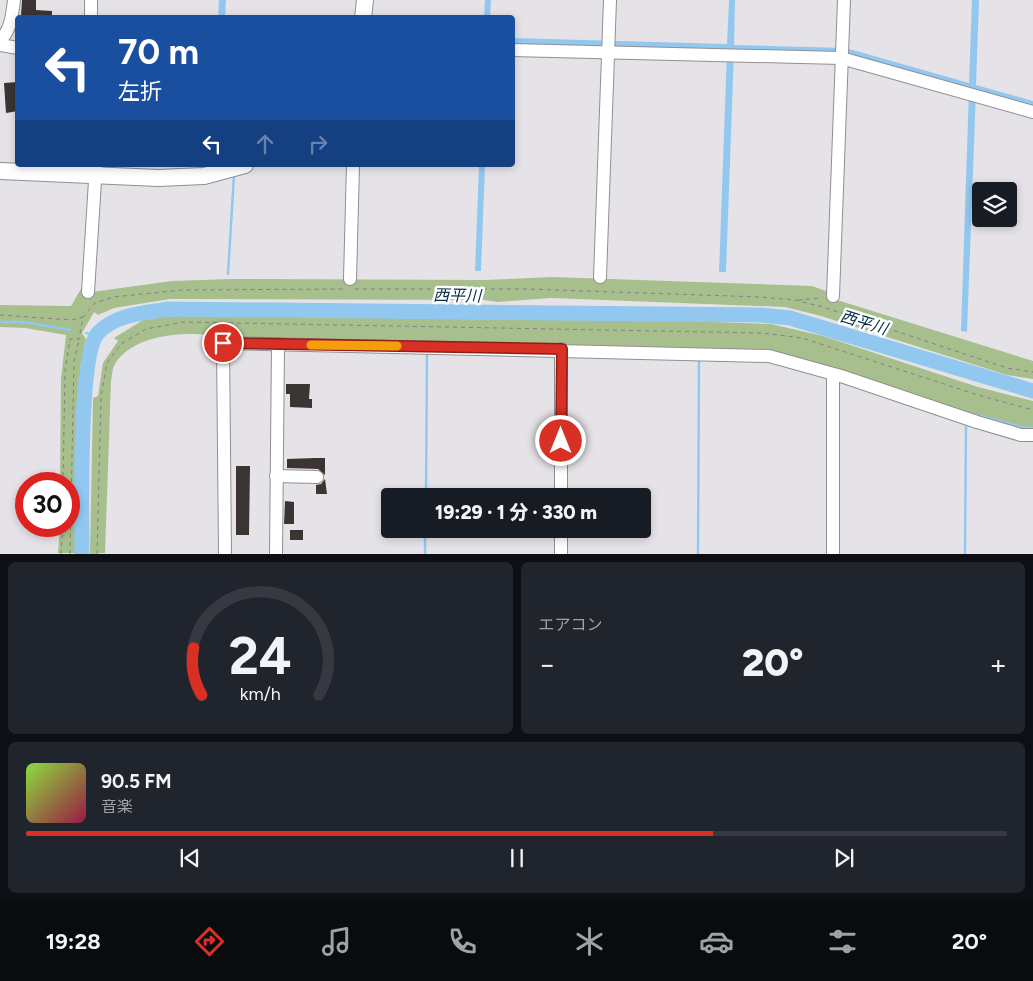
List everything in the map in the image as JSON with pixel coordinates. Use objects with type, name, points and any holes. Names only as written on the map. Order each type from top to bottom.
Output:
[{"type":"main road","points":[[362,15],[365,0]]},
{"type":"main road","points":[[0,171],[95,170],[158,178],[204,176],[238,167]]},
{"type":"street","points":[[0,41],[7,33],[12,20],[14,0]]},
{"type":"street","points":[[91,0],[91,15]]},
{"type":"street","points":[[600,277],[610,0]]},
{"type":"street","points":[[833,296],[844,0]]},
{"type":"street","points":[[0,45],[15,48]]},
{"type":"street","points":[[515,50],[841,58],[1033,112]]},
{"type":"street","points":[[350,278],[353,167]]},
{"type":"street","points":[[88,292],[95,170]]},
{"type":"street","points":[[225,554],[223,343],[562,349],[769,356],[833,376],[841,376],[977,422],[1022,435],[1033,435]]},
{"type":"street","points":[[276,554],[278,344]]},
{"type":"street","points":[[561,488],[562,349]]},
{"type":"street","points":[[833,376],[833,554]]},
{"type":"street","points":[[276,476],[317,477]]},
{"type":"street","points":[[561,538],[561,554]]},
{"type":"path","points":[[0,315],[72,320],[83,317],[95,304],[113,297],[182,290],[527,288],[760,297],[795,300],[823,307],[1007,368],[1033,372]]},
{"type":"path","points":[[795,300],[833,296]]},
{"type":"path","points":[[70,554],[74,362],[83,317]]},
{"type":"path","points":[[63,472],[65,371],[70,339],[79,339]]},
{"type":"path","points":[[61,554],[62,537]]},
{"type":"green space","points":[[552,277],[812,286],[829,292],[837,300],[1033,361],[1033,379],[1007,375],[821,316],[785,307],[551,298],[498,302],[484,300],[170,299],[114,308],[98,315],[94,312],[82,333],[86,339],[80,369],[78,472],[60,472],[61,379],[66,335],[25,328],[0,327],[0,305],[71,306],[85,282],[92,292],[172,281],[232,279],[485,280]]},
{"type":"green space","points":[[172,316],[599,318],[771,324],[823,336],[978,387],[1033,401],[1033,431],[1021,430],[777,353],[227,339],[199,334],[165,336],[134,346],[122,355],[113,368],[105,553],[90,554],[93,398],[98,396],[103,363],[118,341],[114,338],[143,320]]},
{"type":"green space","points":[[59,537],[76,537],[76,553],[58,553]]},
{"type":"water","points":[[219,0],[226,0],[225,15],[218,15]]},
{"type":"water","points":[[485,0],[491,0],[490,15],[484,15]]},
{"type":"water","points":[[729,0],[735,0],[734,45],[846,48],[969,83],[972,0],[979,0],[976,85],[1033,101],[1033,107],[976,91],[967,332],[961,331],[969,89],[846,54],[734,51],[726,272],[719,272],[727,51],[515,45],[515,38],[727,44]]},
{"type":"water","points":[[479,167],[485,167],[481,271],[475,271]]},
{"type":"building","points":[[22,0],[36,0],[36,10],[52,11],[52,15],[21,15]]},
{"type":"building","points":[[15,82],[15,112],[6,113],[4,83]]},
{"type":"building","points":[[286,384],[310,384],[309,399],[312,399],[312,408],[290,407],[290,394],[286,394]]},
{"type":"building","points":[[325,458],[325,475],[318,469],[287,468],[287,459]]},
{"type":"building","points":[[236,466],[250,466],[249,535],[236,535]]},
{"type":"building","points":[[325,479],[327,494],[316,494],[316,485],[321,484]]},
{"type":"building","points":[[285,501],[294,502],[294,524],[284,524]]},
{"type":"building","points":[[290,530],[303,530],[303,540],[290,540]]},
{"type":"waterway","points":[[228,274],[234,175]]},
{"type":"waterway","name":"西平川","points":[[82,554],[82,438],[87,372],[92,347],[98,333],[105,327],[122,318],[140,313],[169,309],[761,315],[790,318],[1033,391]]},
{"type":"waterway","points":[[0,322],[23,322],[70,330]]},
{"type":"waterway","points":[[86,333],[96,335]]},
{"type":"waterway","points":[[426,488],[427,353]]},
{"type":"waterway","points":[[698,554],[699,358]]},
{"type":"waterway","points":[[965,412],[1022,427],[1033,428]]},
{"type":"waterway","points":[[965,554],[966,423]]},
{"type":"waterway","points":[[425,538],[425,554]]},
{"type":"slow traffic","points":[[311,345],[397,346]]},
{"type":"route","points":[[223,343],[562,349],[561,441]]}]
